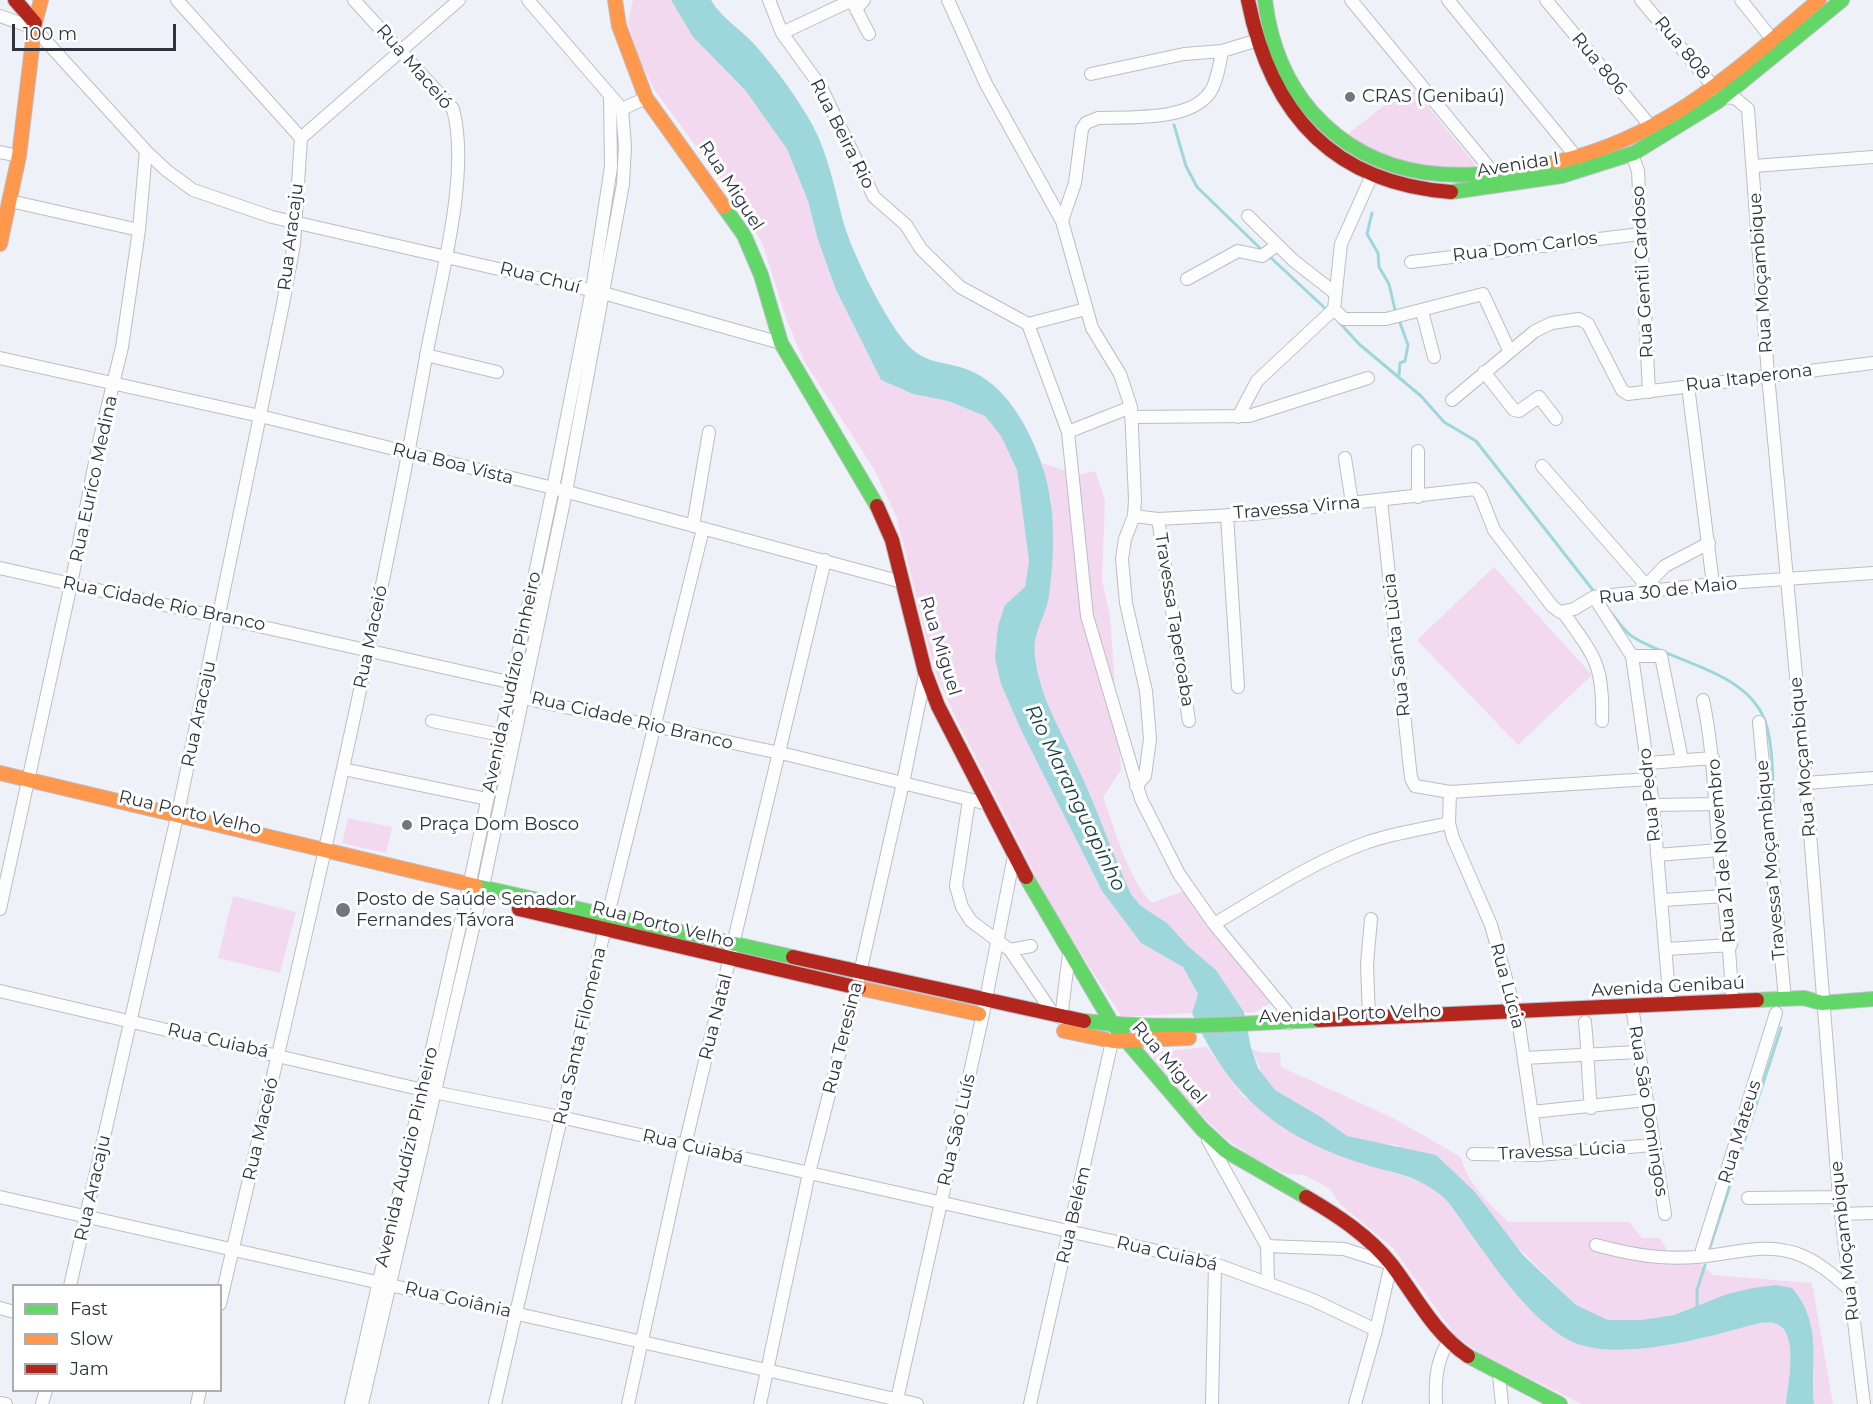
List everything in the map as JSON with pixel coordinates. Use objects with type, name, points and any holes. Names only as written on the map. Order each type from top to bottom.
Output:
[{"type":"main road","points":[[15,0],[34,26]]},
{"type":"main road","points":[[0,244],[19,156],[34,26],[41,0]]},
{"type":"main road","name":"Rua Miguel","points":[[615,0],[622,36],[646,98],[744,235],[761,275],[781,343],[869,489],[892,540],[925,672],[938,706],[1014,856],[1069,954],[1113,1025],[1119,1041],[1202,1129]]},
{"type":"main road","name":"Avenida I","points":[[1248,0],[1255,41],[1273,84],[1292,114],[1333,154],[1390,182],[1456,192],[1586,171],[1632,153],[1673,132],[1772,39],[1819,0]]},
{"type":"main road","name":"Avenida I","points":[[1264,0],[1272,42],[1289,83],[1332,134],[1350,148],[1377,162],[1411,172],[1452,177],[1495,174],[1578,159],[1652,128],[1745,80],[1840,1]]},
{"type":"main road","name":"Rua Porto Velho","points":[[0,773],[27,786],[475,892],[605,929],[856,987],[987,1011],[1182,1032]]},
{"type":"main road","name":"Rua Porto Velho","points":[[0,786],[27,786]]},
{"type":"main road","name":"Rua Porto Velho","points":[[475,892],[608,915],[860,973],[987,1011]]},
{"type":"main road","name":"Avenida Genibaú","points":[[1630,1016],[1670,1005],[1804,998],[1822,1003],[1873,999]]},
{"type":"main road","name":"Avenida Genibaú","points":[[1517,1018],[1776,1013],[1806,1011],[1822,1003]]},
{"type":"main road","name":"Avenida Porto Velho","points":[[1250,1030],[1289,1023],[1369,1018],[1517,1018]]},
{"type":"main road","points":[[1517,1018],[1579,1023]]},
{"type":"main road","name":"Avenida Porto Velho","points":[[1182,1032],[1517,1018]]},
{"type":"main road","points":[[1026,1023],[1119,1041],[1182,1032]]},
{"type":"main road","points":[[1202,1129],[1226,1151],[1334,1213],[1365,1237],[1390,1264],[1426,1317],[1448,1341],[1499,1375],[1560,1404]]},
{"type":"street","points":[[177,0],[301,138],[459,0]]},
{"type":"street","name":"Rua Maceió","points":[[222,1296],[279,1055],[369,650],[409,454],[453,213],[458,129],[453,109],[354,0]]},
{"type":"street","points":[[528,0],[622,109],[646,98]]},
{"type":"street","name":"Rua Beira Rio","points":[[769,0],[782,33],[821,87],[874,197],[906,225],[921,249],[960,287],[1028,324]]},
{"type":"street","points":[[948,0],[986,84],[1062,221],[1096,338],[1120,374],[1131,412],[1135,474],[1134,516],[1125,539],[1122,560],[1126,603],[1146,691],[1150,739],[1145,776],[1136,786]]},
{"type":"street","points":[[1448,0],[1578,159]]},
{"type":"street","name":"Rua 806","points":[[1546,0],[1652,128]]},
{"type":"street","name":"Rua 808","points":[[1641,0],[1718,92]]},
{"type":"street","points":[[1742,0],[1772,39]]},
{"type":"street","points":[[782,33],[848,2],[861,3]]},
{"type":"street","points":[[1357,2],[1504,186]]},
{"type":"street","points":[[861,3],[856,9],[869,34]]},
{"type":"street","points":[[0,16],[34,26]]},
{"type":"street","name":"Rua Chuí","points":[[34,26],[146,151],[192,190],[234,205],[296,222],[598,291],[781,343]]},
{"type":"street","points":[[1091,74],[1184,54],[1222,51],[1255,41]]},
{"type":"street","points":[[1062,221],[1075,183],[1082,129],[1086,123],[1098,118],[1175,113],[1192,107],[1207,97],[1214,87],[1222,51]]},
{"type":"street","name":"Rua Moçambique","points":[[1745,80],[1754,166],[1768,375],[1806,783],[1839,1197],[1848,1288],[1864,1404]]},
{"type":"street","points":[[1718,92],[1735,98],[1748,110]]},
{"type":"street","name":"Avenida Audízio Pinheiro","points":[[598,291],[611,167],[610,96]]},
{"type":"street","name":"Avenida Audízio Pinheiro","points":[[430,1091],[433,1045],[475,892],[523,698],[566,492],[574,415],[598,291],[623,184],[625,146],[622,109]]},
{"type":"street","name":"Rua Aracaju","points":[[70,1284],[176,821],[283,304],[296,222],[301,138]]},
{"type":"street","name":"Rua Euríco Medina","points":[[0,909],[130,305],[146,151]]},
{"type":"street","points":[[0,152],[19,156]]},
{"type":"street","name":"Rua Gentil Cardoso","points":[[1632,153],[1638,171],[1649,392]]},
{"type":"street","points":[[1754,166],[1873,157]]},
{"type":"street","points":[[1238,417],[1257,381],[1332,312],[1341,244],[1372,175]]},
{"type":"street","points":[[10,201],[139,230]]},
{"type":"street","points":[[1248,216],[1315,279],[1335,293]]},
{"type":"street","name":"Rua Dom Carlos","points":[[1411,262],[1640,234]]},
{"type":"street","points":[[1187,279],[1238,251],[1265,255],[1277,245]]},
{"type":"street","points":[[1332,312],[1347,319],[1396,316],[1483,294],[1509,350],[1452,400]]},
{"type":"street","points":[[1086,309],[1028,324],[1068,432],[1086,616],[1136,786],[1159,839],[1214,924],[1286,1011],[1289,1023]]},
{"type":"street","points":[[1422,310],[1434,357]]},
{"type":"street","name":"Rua Itaperona","points":[[1509,350],[1544,326],[1579,319],[1585,321],[1625,393],[1649,392],[1873,363]]},
{"type":"street","points":[[426,355],[497,372]]},
{"type":"street","name":"Rua Boa Vista","points":[[0,358],[260,416],[553,488],[902,582]]},
{"type":"street","points":[[1484,372],[1514,410],[1519,411],[1539,397],[1556,419]]},
{"type":"street","points":[[1068,432],[1131,412],[1238,417],[1261,413],[1368,378]]},
{"type":"street","points":[[1688,386],[1713,584]]},
{"type":"street","name":"Avenida Audízio Pinheiro","points":[[351,1404],[368,1350],[430,1091],[446,1049],[475,892],[487,800],[553,488],[574,415]]},
{"type":"street","name":"Rua Santa Filomena","points":[[495,1404],[608,915],[657,726],[698,528],[709,432]]},
{"type":"street","points":[[1418,451],[1418,497]]},
{"type":"street","points":[[1345,458],[1352,503]]},
{"type":"street","points":[[1542,466],[1643,589],[1665,566],[1708,543]]},
{"type":"street","name":"Travessa Virna","points":[[1134,516],[1158,519],[1227,515],[1479,491],[1494,530],[1552,606],[1563,612]]},
{"type":"street","name":"Rua Santa Lùcia","points":[[1381,501],[1411,778],[1418,788],[1450,792]]},
{"type":"street","points":[[1227,515],[1238,687]]},
{"type":"street","name":"Travessa Taperoaba","points":[[1158,519],[1189,721]]},
{"type":"street","name":"Rua Natal","points":[[628,1404],[685,1145],[825,560]]},
{"type":"street","name":"Rua Cidade Rio Branco","points":[[0,568],[513,683],[523,698],[657,726],[988,804]]},
{"type":"street","name":"Rua 30 de Maio","points":[[1563,612],[1594,597],[1643,589],[1873,573]]},
{"type":"street","name":"Rua Pedro","points":[[1594,597],[1632,656],[1653,805],[1663,900],[1670,1005]]},
{"type":"street","points":[[1563,612],[1590,650],[1600,671],[1603,686],[1602,721]]},
{"type":"street","points":[[1632,656],[1661,656],[1682,760]]},
{"type":"street","name":"Rua Teresina","points":[[760,1404],[809,1173],[860,973],[903,783],[925,672]]},
{"type":"street","name":"Rua 21 de Novembro","points":[[1703,700],[1713,758],[1719,850],[1731,945],[1732,1002]]},
{"type":"street","points":[[432,721],[501,735]]},
{"type":"street","name":"Travessa Moçambique","points":[[1759,722],[1785,999]]},
{"type":"street","points":[[1648,763],[1713,758]]},
{"type":"street","points":[[343,769],[487,800]]},
{"type":"street","points":[[1806,783],[1873,778]]},
{"type":"street","points":[[1214,924],[1283,883],[1346,850],[1371,841],[1449,824],[1450,792],[1649,779]]},
{"type":"street","points":[[969,800],[956,886],[962,907],[971,921],[997,943],[1010,950],[1058,1017]]},
{"type":"street","points":[[1653,805],[1716,804]]},
{"type":"street","name":"Rua Lúcia","points":[[1449,824],[1457,851],[1491,925],[1517,1018],[1538,1155]]},
{"type":"street","points":[[1657,855],[1719,850]]},
{"type":"street","name":"Rua São Luís","points":[[897,1401],[941,1202],[987,1011],[1002,904],[1014,856]]},
{"type":"street","points":[[1663,900],[1725,896]]},
{"type":"street","points":[[1369,1018],[1367,964],[1371,919]]},
{"type":"street","points":[[1667,949],[1731,945]]},
{"type":"street","points":[[1010,950],[1031,946]]},
{"type":"street","points":[[1058,1017],[1069,954]]},
{"type":"street","name":"Rua Cuiabá","points":[[0,991],[430,1091],[560,1117],[1215,1264],[1268,1282],[1376,1330]]},
{"type":"street","name":"Rua Mateus","points":[[1702,1250],[1776,1013]]},
{"type":"street","name":"Rua São Domingos","points":[[1630,1016],[1665,1214]]},
{"type":"street","points":[[1579,1023],[1587,1057],[1591,1108]]},
{"type":"street","name":"Rua Belém","points":[[1030,1404],[1070,1233],[1119,1041]]},
{"type":"street","points":[[433,1045],[446,1049]]},
{"type":"street","points":[[1524,1058],[1587,1057],[1638,1052]]},
{"type":"street","points":[[1532,1112],[1591,1108],[1646,1100]]},
{"type":"street","name":"Rua Miguel","points":[[1202,1129],[1267,1246],[1268,1282]]},
{"type":"street","name":"Travessa Lúcia","points":[[1473,1154],[1538,1155],[1652,1145]]},
{"type":"street","name":"Rua Goiânia","points":[[0,1197],[917,1404]]},
{"type":"street","points":[[1748,1198],[1839,1197]]},
{"type":"street","points":[[1841,1215],[1873,1213]]},
{"type":"street","points":[[1596,1245],[1636,1255],[1677,1258],[1715,1256],[1758,1248],[1783,1250],[1816,1263],[1848,1288]]},
{"type":"street","points":[[1267,1246],[1344,1249],[1390,1264],[1376,1330],[1355,1404]]},
{"type":"street","points":[[1212,1404],[1215,1264]]},
{"type":"street","points":[[1436,1404],[1435,1382],[1438,1361],[1448,1341]]},
{"type":"street","name":"Avenida Audízio Pinheiro","points":[[362,1404],[368,1350]]},
{"type":"street","points":[[1499,1375],[1502,1404]]},
{"type":"street","points":[[0,1403],[6,1404]]},
{"type":"shaded area","points":[[633,0],[671,0],[693,37],[745,90],[787,149],[808,201],[818,240],[836,290],[881,380],[913,394],[948,401],[985,416],[1001,435],[1017,470],[1029,561],[1025,587],[1005,605],[1001,684],[1021,730],[1102,891],[1141,943],[1183,967],[1198,994],[1192,1013],[1122,1017],[1054,912],[954,714],[934,669],[897,518],[874,469],[804,361],[786,318],[762,242],[728,190],[654,89],[639,59],[628,23]]},
{"type":"shaded area","points":[[1410,85],[1475,164],[1475,168],[1412,165],[1343,138]]},
{"type":"shaded area","points":[[1042,463],[1078,475],[1095,471],[1105,500],[1102,580],[1110,616],[1121,770],[1103,797],[1123,853],[1136,881],[1152,903],[1189,889],[1277,1000],[1253,1013],[1244,1012],[1216,970],[1189,947],[1167,923],[1141,906],[1131,894],[1078,768],[1049,709],[1039,679],[1035,653],[1036,629],[1043,615],[1052,524],[1051,497]]},
{"type":"shaded area","points":[[1494,567],[1592,675],[1518,745],[1417,640]]},
{"type":"shaded area","points":[[348,818],[392,827],[386,853],[342,843]]},
{"type":"shaded area","points":[[233,896],[296,912],[280,973],[218,958]]},
{"type":"shaded area","points":[[1207,1047],[1243,1096],[1307,1141],[1347,1158],[1429,1184],[1446,1200],[1523,1302],[1561,1334],[1581,1345],[1627,1350],[1759,1323],[1774,1323],[1782,1327],[1790,1346],[1786,1404],[1582,1404],[1484,1356],[1455,1335],[1393,1248],[1340,1204],[1330,1189],[1304,1175],[1287,1174],[1253,1158],[1225,1138],[1197,1111],[1149,1053]]},
{"type":"shaded area","points":[[1251,1048],[1259,1052],[1280,1053],[1281,1067],[1393,1118],[1461,1157],[1473,1184],[1508,1222],[1629,1222],[1642,1238],[1660,1238],[1667,1250],[1684,1250],[1713,1275],[1812,1283],[1833,1404],[1814,1404],[1813,1348],[1776,1285],[1727,1294],[1674,1315],[1641,1320],[1608,1320],[1576,1305],[1507,1237],[1397,1145],[1372,1143],[1347,1136],[1321,1117],[1275,1090],[1266,1082]]},
{"type":"water","name":"Rio Maranguapinho","points":[[671,0],[711,0],[720,13],[750,39],[793,94],[813,126],[823,149],[847,234],[861,267],[888,317],[905,342],[919,355],[966,369],[980,376],[1004,396],[1023,422],[1037,451],[1047,480],[1052,512],[1053,546],[1049,595],[1035,646],[1037,670],[1046,699],[1085,783],[1131,894],[1141,906],[1167,923],[1189,947],[1216,970],[1244,1012],[1251,1048],[1258,1068],[1275,1090],[1321,1117],[1347,1136],[1436,1155],[1475,1192],[1523,1255],[1576,1305],[1608,1320],[1641,1320],[1674,1315],[1727,1294],[1753,1288],[1776,1285],[1792,1288],[1802,1302],[1812,1329],[1814,1404],[1786,1404],[1790,1346],[1782,1327],[1774,1323],[1759,1323],[1695,1340],[1623,1350],[1581,1345],[1565,1338],[1549,1327],[1518,1296],[1451,1205],[1434,1190],[1403,1175],[1357,1162],[1301,1138],[1278,1124],[1238,1088],[1221,1066],[1192,1013],[1198,994],[1183,967],[1141,943],[1102,891],[1021,730],[1001,684],[995,658],[998,626],[1005,605],[1025,587],[1029,561],[1017,470],[1001,436],[985,416],[948,401],[913,394],[881,380],[836,290],[818,240],[808,201],[787,149],[745,90],[693,37]]},
{"type":"waterway","points":[[1174,125],[1186,166],[1197,187],[1264,252]]},
{"type":"waterway","points":[[1372,213],[1367,234],[1378,253],[1379,267],[1389,284],[1396,314]]},
{"type":"waterway","points":[[1269,256],[1328,311]]},
{"type":"waterway","points":[[1399,320],[1408,345],[1405,361],[1400,363],[1399,375]]},
{"type":"waterway","points":[[1339,322],[1359,344],[1421,396],[1444,422],[1476,441],[1596,594]]},
{"type":"waterway","points":[[1611,613],[1633,637],[1722,677],[1752,699],[1762,714],[1769,736],[1774,815]]},
{"type":"waterway","points":[[1710,1247],[1781,1028]]},
{"type":"waterway","points":[[1697,1307],[1697,1290],[1705,1265]]},
{"type":"traffic: fast","points":[[1265,0],[1267,16],[1280,60],[1302,100],[1338,136],[1365,154],[1395,166],[1426,173],[1457,175],[1523,169],[1557,162]]},
{"type":"traffic: fast","points":[[1451,192],[1561,176],[1634,153],[1717,102],[1842,0]]},
{"type":"traffic: fast","points":[[724,207],[744,235],[761,275],[781,343],[877,506]]},
{"type":"traffic: fast","points":[[1026,877],[1113,1025],[1202,1129],[1226,1151],[1306,1197]]},
{"type":"traffic: fast","points":[[476,886],[793,957]]},
{"type":"traffic: fast","points":[[1757,1000],[1804,998],[1822,1003],[1873,999]]},
{"type":"traffic: fast","points":[[1084,1021],[1172,1026],[1319,1020]]},
{"type":"traffic: fast","points":[[1468,1356],[1560,1404]]},
{"type":"traffic: slow","points":[[0,244],[19,156],[35,23],[41,0]]},
{"type":"traffic: slow","points":[[615,0],[619,26],[646,98],[724,207]]},
{"type":"traffic: slow","points":[[1557,162],[1596,151],[1666,118],[1729,75],[1819,0]]},
{"type":"traffic: slow","points":[[0,773],[476,886]]},
{"type":"traffic: slow","points":[[859,988],[979,1014]]},
{"type":"traffic: slow","points":[[1064,1031],[1113,1041],[1189,1038]]},
{"type":"traffic: jam","points":[[15,0],[35,23]]},
{"type":"traffic: jam","points":[[1248,0],[1258,40],[1272,76],[1290,108],[1313,135],[1340,157],[1372,174],[1409,186],[1451,192]]},
{"type":"traffic: jam","points":[[877,506],[892,540],[925,672],[938,706],[1026,877]]},
{"type":"traffic: jam","points":[[519,909],[859,988]]},
{"type":"traffic: jam","points":[[793,957],[1084,1021]]},
{"type":"traffic: jam","points":[[1319,1020],[1757,1000]]},
{"type":"traffic: jam","points":[[1306,1197],[1363,1235],[1383,1254],[1435,1325],[1468,1356]]},
{"type":"place","name":"CRAS (Genibaú)","points":[[1350,97]]},
{"type":"place","name":"Praça Dom Bosco","points":[[407,825]]},
{"type":"place","name":"Posto de Saúde Senador Fernandes Távora","points":[[343,910]]}]
